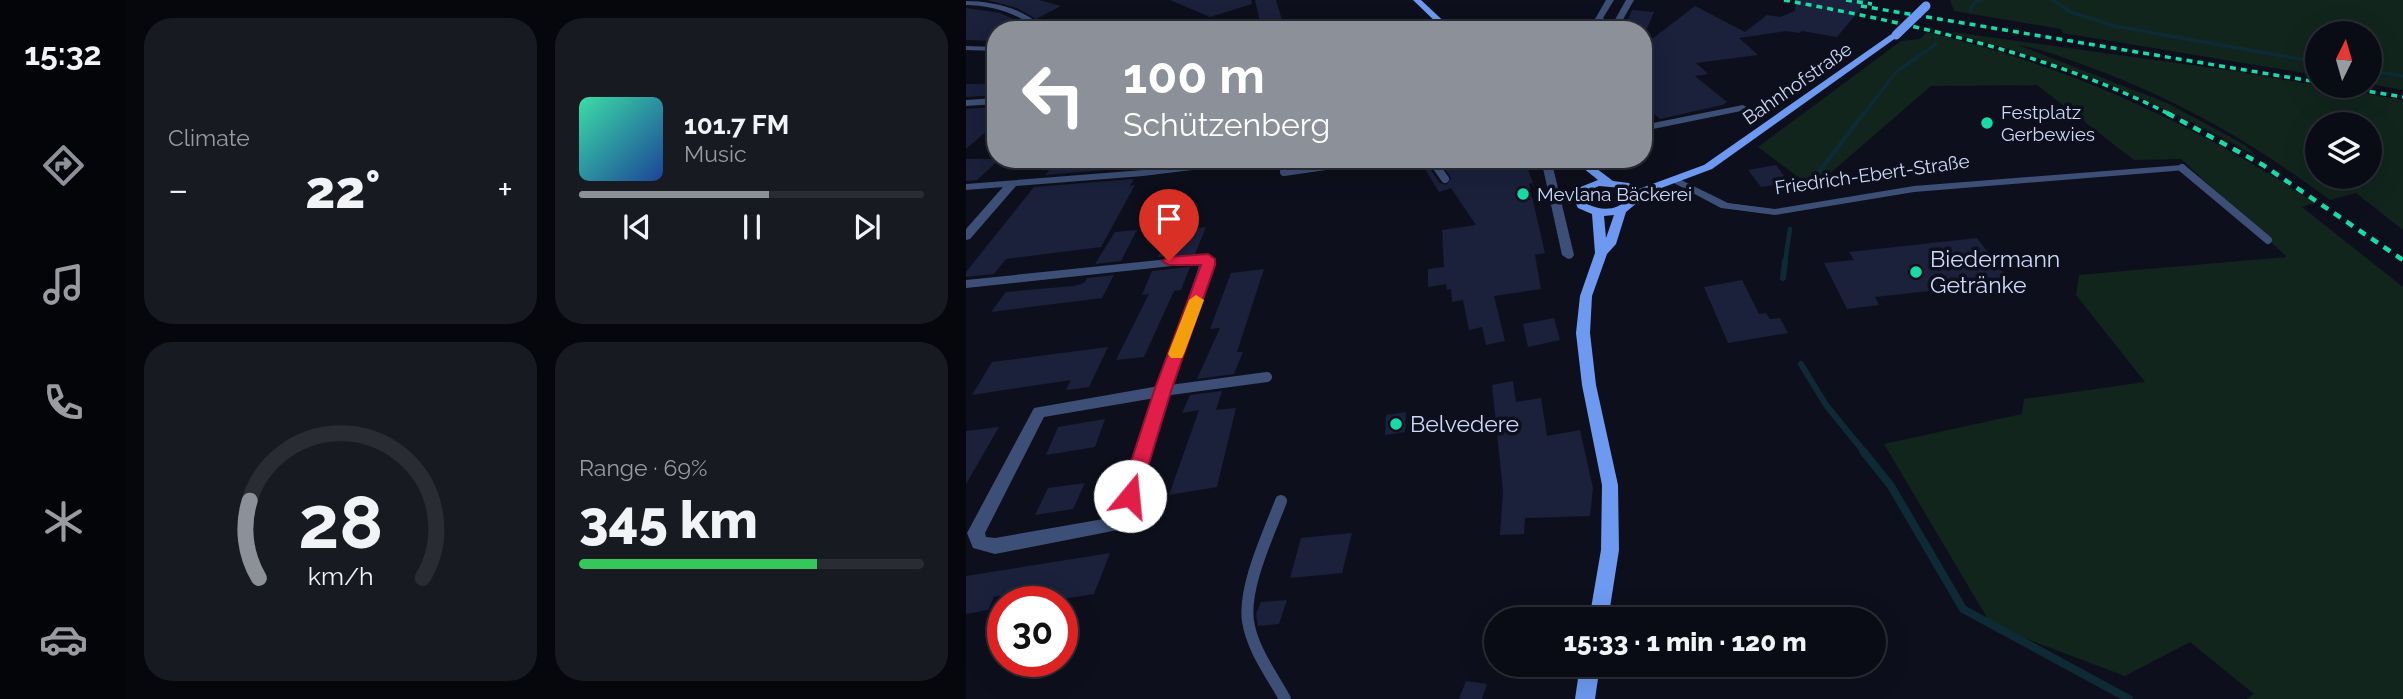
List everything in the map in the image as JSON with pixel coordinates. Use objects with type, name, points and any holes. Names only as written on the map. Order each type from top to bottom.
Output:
[{"type":"main road","points":[[1417,0],[1439,21]]},
{"type":"main road","name":"Bahnhofstraße","points":[[1634,194],[1709,167],[1896,35],[1927,3]]},
{"type":"main road","points":[[1580,168],[1589,186]]},
{"type":"main road","points":[[1589,168],[1608,182]]},
{"type":"main road","name":"Bahnhofstraße","points":[[1608,182],[1625,185],[1675,181]]},
{"type":"main road","points":[[1608,182],[1582,190],[1577,201],[1581,206],[1598,212],[1621,210],[1630,205],[1634,194],[1625,185]]},
{"type":"main road","points":[[1601,253],[1610,244],[1621,210]]},
{"type":"main road","points":[[1598,212],[1601,253],[1586,296],[1583,333],[1589,385],[1610,485],[1610,550],[1600,607]]},
{"type":"main road","points":[[1585,699],[1588,677]]},
{"type":"street","points":[[1602,21],[1599,19],[1610,0]]},
{"type":"street","points":[[1618,21],[1630,0]]},
{"type":"street","points":[[966,3],[981,3],[1032,21]]},
{"type":"street","points":[[966,48],[987,49]]},
{"type":"street","points":[[966,103],[987,102]]},
{"type":"street","points":[[1652,126],[1743,108]]},
{"type":"street","points":[[966,187],[1184,168]]},
{"type":"street","points":[[1548,168],[1569,255]]},
{"type":"street","name":"Friedrich-Ebert-Straße","points":[[1675,181],[1725,206],[1775,212],[1914,188],[2182,168]]},
{"type":"street","points":[[966,236],[1012,184]]},
{"type":"street","points":[[966,284],[1208,259],[1122,523],[995,546],[979,543],[976,533],[1039,412],[1163,391]]},
{"type":"lane","points":[[1284,172],[1312,168]]},
{"type":"lane","points":[[1437,168],[1445,179]]},
{"type":"lane","points":[[2182,168],[2268,240]]},
{"type":"lane","points":[[1163,391],[1267,377]]},
{"type":"lane","points":[[1281,501],[1251,589],[1247,618],[1256,643],[1285,699]]},
{"type":"green space","points":[[1950,0],[2403,0],[2403,90],[2382,86],[2382,21],[2305,21],[2305,73],[2063,33],[2061,29],[1954,11]]},
{"type":"green space","points":[[1927,32],[2030,62],[2080,80],[2177,123],[2224,148],[2315,203],[2302,207],[2403,287],[2403,699],[2246,699],[2254,694],[2190,642],[2125,676],[1992,626],[1884,444],[2022,414],[2024,399],[2145,382],[2076,295],[2079,275],[2287,257],[2181,159],[2134,160],[2037,85],[1931,86],[1813,188],[1758,147],[1901,41],[1920,39]]},
{"type":"green space","points":[[1951,33],[2227,70],[2305,83],[2305,98],[2382,96],[2403,100],[2403,230],[2356,193],[2330,200],[2314,189],[2382,189],[2382,112],[2305,112],[2305,182],[2220,127],[2162,97],[2060,56],[2018,45],[2167,103],[2245,145],[2256,156],[2146,100],[2069,69]]},
{"type":"building","points":[[987,0],[1039,0],[1061,6],[1036,19],[1017,8]]},
{"type":"building","points":[[1170,0],[1251,0],[1252,4],[1210,17]]},
{"type":"building","points":[[1255,0],[1276,0],[1282,21],[1260,21]]},
{"type":"building","points":[[1796,0],[1868,0],[1837,37],[1786,31],[1739,38],[1758,55],[1696,63],[1708,74],[1695,76],[1727,102],[1722,105],[1660,119],[1652,112],[1652,39],[1695,6],[1745,32],[1767,15],[1780,17],[1795,11]]},
{"type":"building","points":[[966,8],[1000,13],[1017,21],[987,21],[987,41],[966,40]]},
{"type":"building","points":[[1632,10],[1654,12],[1650,21],[1627,21]]},
{"type":"building","points":[[966,84],[987,84],[987,96],[966,97]]},
{"type":"building","points":[[987,108],[987,131],[966,149],[966,109]]},
{"type":"building","points":[[966,159],[987,159],[987,168],[990,168],[977,180],[966,181]]},
{"type":"building","points":[[1776,165],[1789,183],[1761,187],[1748,170]]},
{"type":"building","points":[[1051,168],[1129,168],[1045,175]]},
{"type":"building","points":[[1424,168],[1430,168],[1440,183],[1446,185],[1451,178],[1445,168],[1527,168],[1533,183],[1529,184],[1545,253],[1535,255],[1541,289],[1494,296],[1505,341],[1486,345],[1482,327],[1469,330],[1463,300],[1452,302],[1451,289],[1447,290],[1446,284],[1428,287],[1428,269],[1444,267],[1442,230],[1476,225],[1451,188],[1439,192]]},
{"type":"building","points":[[1134,179],[1130,186],[1135,185],[1101,247],[1006,259],[994,274],[966,277],[966,272],[1034,187]]},
{"type":"building","points":[[1206,227],[1195,254],[1158,257],[1170,231]]},
{"type":"building","points":[[1137,230],[1121,261],[1095,264],[1115,232]]},
{"type":"building","name":"Biedermann Getränke","points":[[1977,238],[2011,282],[1875,297],[1879,305],[1847,309],[1824,263],[1854,260],[1849,252]]},
{"type":"building","points":[[1190,267],[1181,290],[1174,291],[1144,357],[1116,360],[1149,294],[1142,295],[1152,271]]},
{"type":"building","points":[[1264,269],[1237,352],[1243,352],[1234,374],[1197,379],[1220,328],[1210,329],[1231,273]]},
{"type":"building","points":[[1114,275],[1102,298],[991,312],[1006,292],[1074,286],[1084,283],[1087,278]]},
{"type":"building","points":[[1742,280],[1759,314],[1766,313],[1770,319],[1780,318],[1788,333],[1728,343],[1704,287]]},
{"type":"building","points":[[1554,318],[1560,340],[1528,347],[1523,324]]},
{"type":"building","points":[[1108,347],[1089,387],[1066,390],[1071,380],[972,395],[992,362]]},
{"type":"building","points":[[1513,381],[1516,402],[1541,398],[1547,436],[1580,430],[1593,488],[1590,516],[1525,518],[1524,534],[1500,535],[1503,491],[1492,385]]},
{"type":"building","points":[[1222,391],[1216,410],[1236,408],[1217,487],[1169,495],[1199,410],[1182,413],[1190,395]]},
{"type":"building","name":"Belvedere","points":[[1406,412],[1405,432],[1385,435],[1386,415]]},
{"type":"building","points":[[1105,419],[1095,447],[1046,455],[1058,427]]},
{"type":"building","points":[[999,427],[966,484],[966,431]]},
{"type":"building","points":[[1085,483],[1073,509],[1035,515],[1048,488]]},
{"type":"building","points":[[1352,533],[1342,573],[1290,578],[1301,538]]},
{"type":"building","points":[[1110,553],[1094,594],[1078,596],[1078,586],[987,586],[987,610],[966,614],[966,576]]},
{"type":"building","points":[[1287,600],[1279,624],[1258,626],[1256,614],[1261,602]]},
{"type":"building","points":[[1466,681],[1487,684],[1482,699],[1459,699]]},
{"type":"waterway","points":[[1970,10],[1975,2],[1982,0]]},
{"type":"waterway","points":[[2053,0],[2070,12],[2114,26],[2305,60]]},
{"type":"waterway","points":[[1863,115],[1896,72],[1936,44]]},
{"type":"waterway","points":[[2382,73],[2403,76]]},
{"type":"waterway","points":[[1805,190],[1864,113]]},
{"type":"waterway","points":[[1785,262],[1790,229]]},
{"type":"waterway","points":[[1783,278],[1785,261]]},
{"type":"waterway","points":[[1801,364],[1826,405],[1865,453]]},
{"type":"waterway","points":[[1863,451],[1891,486],[1963,609],[2129,699]]},
{"type":"railway","points":[[1784,0],[1933,31],[2030,58],[2078,74],[2168,114]]},
{"type":"railway","points":[[1846,0],[1872,4]]},
{"type":"railway","points":[[1861,6],[2305,80]]},
{"type":"railway","points":[[2382,94],[2403,97]]},
{"type":"railway","points":[[2168,114],[2263,165],[2403,260]]},
{"type":"slow traffic","points":[[1176,354],[1196,300]]},
{"type":"place","name":"Festplatz Gerbewies","points":[[1987,123]]},
{"type":"place","name":"Mevlana Bäckerei","points":[[1523,194]]},
{"type":"place","name":"Biedermann Getränke","points":[[1916,272]]},
{"type":"place","name":"Belvedere","points":[[1396,424]]},
{"type":"route","points":[[1130,496],[1163,391],[1208,265],[1208,259],[1169,261]]}]
